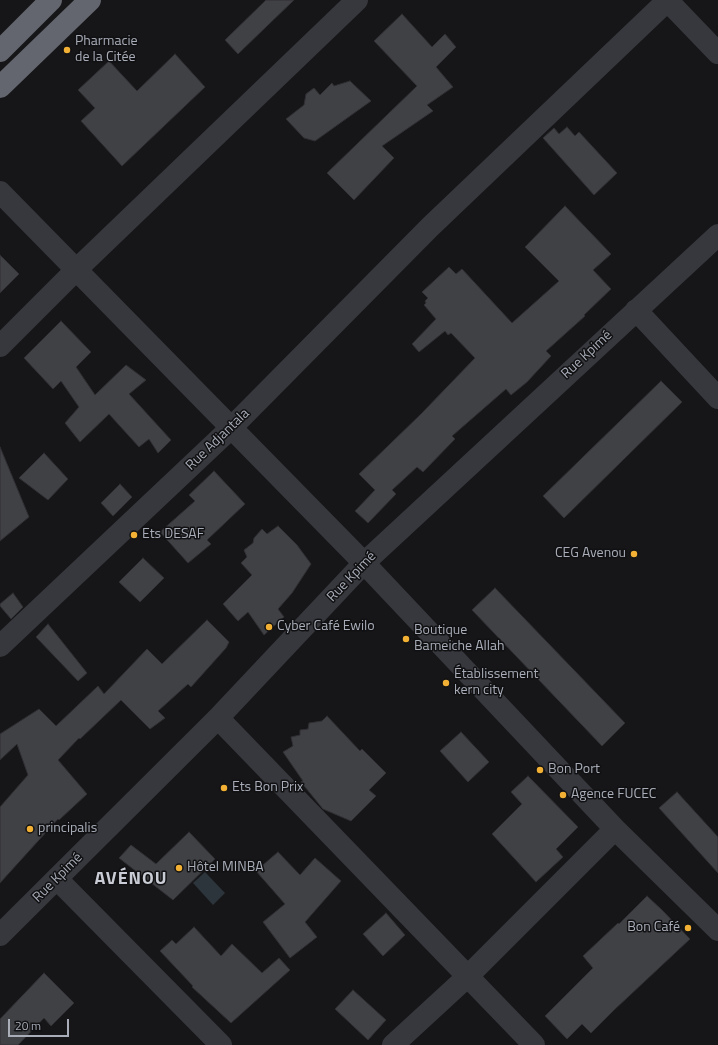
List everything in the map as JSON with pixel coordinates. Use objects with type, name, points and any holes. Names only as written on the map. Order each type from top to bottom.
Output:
[{"type":"highway","points":[[0,51],[52,0]]},
{"type":"highway","points":[[0,87],[90,0]]},
{"type":"street","points":[[0,346],[77,269],[357,0]]},
{"type":"street","points":[[668,0],[718,53]]},
{"type":"street","name":"Rue Adjantala","points":[[0,646],[232,428],[430,228],[668,0]]},
{"type":"street","points":[[0,192],[364,563],[615,829],[718,930]]},
{"type":"street","name":"Rue Kpimé","points":[[0,935],[218,718],[364,563],[718,235]]},
{"type":"street","points":[[636,310],[718,398]]},
{"type":"street","points":[[218,718],[534,1045]]},
{"type":"street","points":[[393,1045],[467,976],[615,829]]},
{"type":"street","points":[[57,879],[221,1045]]},
{"type":"shaded area","points":[[205,872],[225,893],[213,905],[193,883]]},
{"type":"building","points":[[266,0],[294,0],[238,54],[225,40]]},
{"type":"building","points":[[402,14],[432,47],[445,34],[456,47],[436,67],[453,87],[427,105],[433,111],[382,146],[394,158],[354,200],[327,173],[417,86],[374,41]]},
{"type":"building","points":[[175,54],[205,87],[122,166],[81,121],[95,108],[78,90],[109,61],[137,91]]},
{"type":"building","points":[[350,81],[371,101],[315,141],[304,138],[286,119],[304,105],[306,94],[314,88],[320,95],[332,83],[334,86]]},
{"type":"building","points":[[567,127],[575,136],[579,132],[617,173],[594,195],[543,138],[554,128],[559,134]]},
{"type":"building","points":[[565,206],[611,254],[593,270],[611,289],[584,315],[585,316],[546,351],[551,356],[527,382],[511,395],[506,389],[452,436],[455,439],[423,472],[417,467],[392,490],[396,494],[368,523],[355,511],[375,490],[359,474],[421,414],[475,358],[451,333],[448,335],[445,331],[419,352],[412,344],[436,319],[424,305],[428,298],[422,292],[449,267],[456,274],[462,269],[512,323],[559,281],[525,247]]},
{"type":"building","points":[[0,255],[19,274],[0,293]]},
{"type":"building","points":[[61,321],[91,352],[76,367],[95,395],[126,365],[146,380],[129,394],[171,440],[158,453],[149,439],[139,447],[109,414],[80,442],[65,423],[79,407],[61,381],[53,389],[24,358]]},
{"type":"building","points":[[661,381],[682,402],[564,518],[543,496]]},
{"type":"building","points":[[0,447],[29,517],[0,541]]},
{"type":"building","points":[[44,453],[68,479],[48,500],[19,478]]},
{"type":"building","points":[[214,471],[245,504],[207,540],[211,544],[188,563],[160,532],[195,501],[189,495]]},
{"type":"building","points":[[120,484],[132,497],[113,516],[101,503]]},
{"type":"building","points":[[278,526],[297,545],[311,564],[292,593],[278,609],[284,617],[264,635],[248,612],[238,621],[223,604],[252,575],[241,563],[247,557],[244,550],[253,543],[254,538],[262,529],[267,534]]},
{"type":"building","points":[[143,558],[164,578],[140,602],[119,582]]},
{"type":"building","points":[[495,588],[625,723],[602,746],[472,610]]},
{"type":"building","points":[[13,593],[23,607],[11,619],[0,604]]},
{"type":"building","points":[[207,620],[229,642],[226,648],[191,687],[188,684],[158,711],[165,718],[150,729],[121,700],[80,739],[79,738],[58,760],[87,794],[59,820],[58,819],[0,883],[0,807],[28,775],[17,744],[0,760],[0,734],[39,709],[56,726],[98,686],[104,694],[147,649],[162,664]]},
{"type":"building","points":[[48,624],[87,673],[78,681],[36,637]]},
{"type":"building","points":[[327,716],[360,751],[362,749],[386,773],[369,790],[376,796],[351,821],[323,809],[301,782],[303,781],[283,752],[293,746],[291,737],[300,735],[300,730],[308,729],[309,723],[322,721]]},
{"type":"building","points":[[461,732],[489,762],[468,782],[440,751]]},
{"type":"building","points":[[528,776],[578,827],[556,849],[563,857],[536,882],[492,834],[522,804],[511,792]]},
{"type":"building","points":[[677,792],[718,837],[718,873],[659,808]]},
{"type":"building","name":"Hôtel MINBA","points":[[189,832],[215,859],[173,900],[119,858],[131,845],[156,864]]},
{"type":"building","points":[[278,852],[300,875],[315,858],[341,881],[305,922],[317,937],[290,958],[263,922],[285,904],[256,871]]},
{"type":"building","points":[[647,896],[690,939],[591,1033],[582,1024],[567,1039],[545,1016],[593,968],[583,956],[618,923],[619,924]]},
{"type":"building","points":[[386,913],[405,935],[383,956],[363,934]]},
{"type":"building","points":[[194,927],[221,956],[232,944],[262,973],[279,958],[290,970],[231,1023],[192,987],[193,986],[160,951],[172,940],[176,944]]},
{"type":"building","points":[[44,973],[74,1003],[51,1026],[44,1018],[18,1045],[0,1045],[0,1019]]},
{"type":"building","points":[[353,990],[386,1020],[368,1040],[335,1009]]},
{"type":"place","name":"Pharmacie de la Citée","points":[[67,50]]},
{"type":"place","name":"Ets DESAF","points":[[134,535]]},
{"type":"place","name":"CEG Avenou","points":[[634,554]]},
{"type":"place","name":"Cyber Café Ewilo","points":[[269,627]]},
{"type":"place","name":"Boutique Bameiche Allah","points":[[406,639]]},
{"type":"place","name":"Établissement kern city","points":[[446,683]]},
{"type":"place","name":"Bon Port","points":[[540,770]]},
{"type":"place","name":"Ets Bon Prix","points":[[224,788]]},
{"type":"place","name":"Agence FUCEC","points":[[563,795]]},
{"type":"place","name":"principalis","points":[[30,829]]},
{"type":"place","name":"Hôtel MINBA","points":[[179,868]]},
{"type":"place","name":"Bon Café","points":[[688,928]]},
{"type":"district","name":"AVÉNOU","points":[[131,880]]}]
